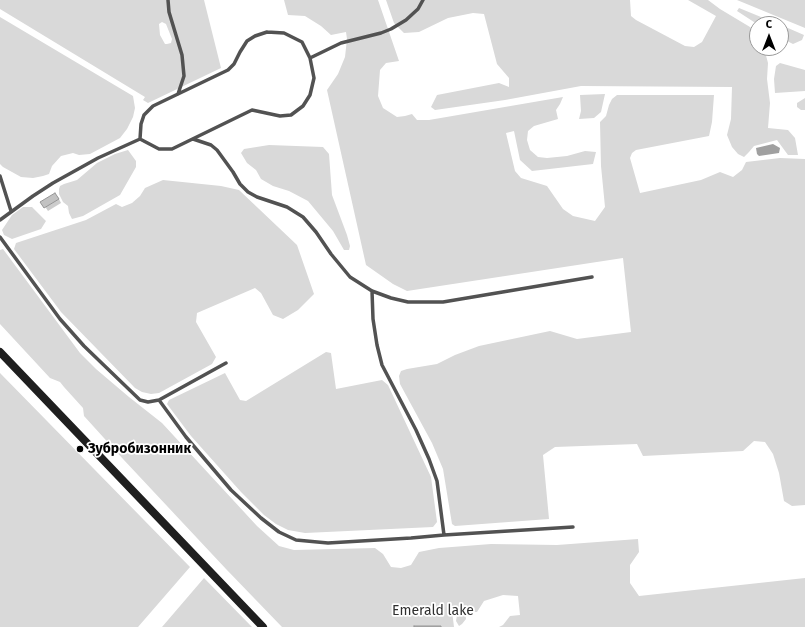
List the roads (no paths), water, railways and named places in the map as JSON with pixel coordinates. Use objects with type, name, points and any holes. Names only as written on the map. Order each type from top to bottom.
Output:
[{"type":"main road","points":[[0,352],[263,627]]},
{"type":"lane","points":[[168,0],[169,12],[182,55],[184,76],[178,94]]},
{"type":"lane","points":[[310,58],[341,43],[391,29],[406,20],[418,9],[423,0]]},
{"type":"lane","points":[[267,32],[284,33],[302,42],[310,58],[314,78],[310,95],[303,106],[291,115],[280,116],[252,110],[172,149],[159,149],[140,139],[141,124],[144,115],[153,106],[228,70],[234,64],[247,41],[255,36],[267,32]]},
{"type":"lane","points":[[0,220],[33,196],[98,158],[140,139]]},
{"type":"lane","points":[[193,139],[210,145],[217,150],[240,184],[248,192],[287,207],[303,217],[350,277],[372,290],[391,298],[420,303],[443,302],[592,277]]},
{"type":"lane","points":[[0,176],[11,211]]},
{"type":"lane","points":[[0,236],[60,320],[84,346],[140,400],[148,402],[159,400],[226,363]]},
{"type":"lane","points":[[372,290],[373,319],[380,358],[416,430],[437,481],[444,534]]},
{"type":"lane","points":[[159,400],[186,437],[231,490],[279,532],[296,540],[328,543],[411,538],[444,534],[573,527]]},
{"type":"place","name":"Зубробизонник","points":[[80,449]]},
{"type":"park label","name":"Emerald lake","points":[[433,611]]}]
